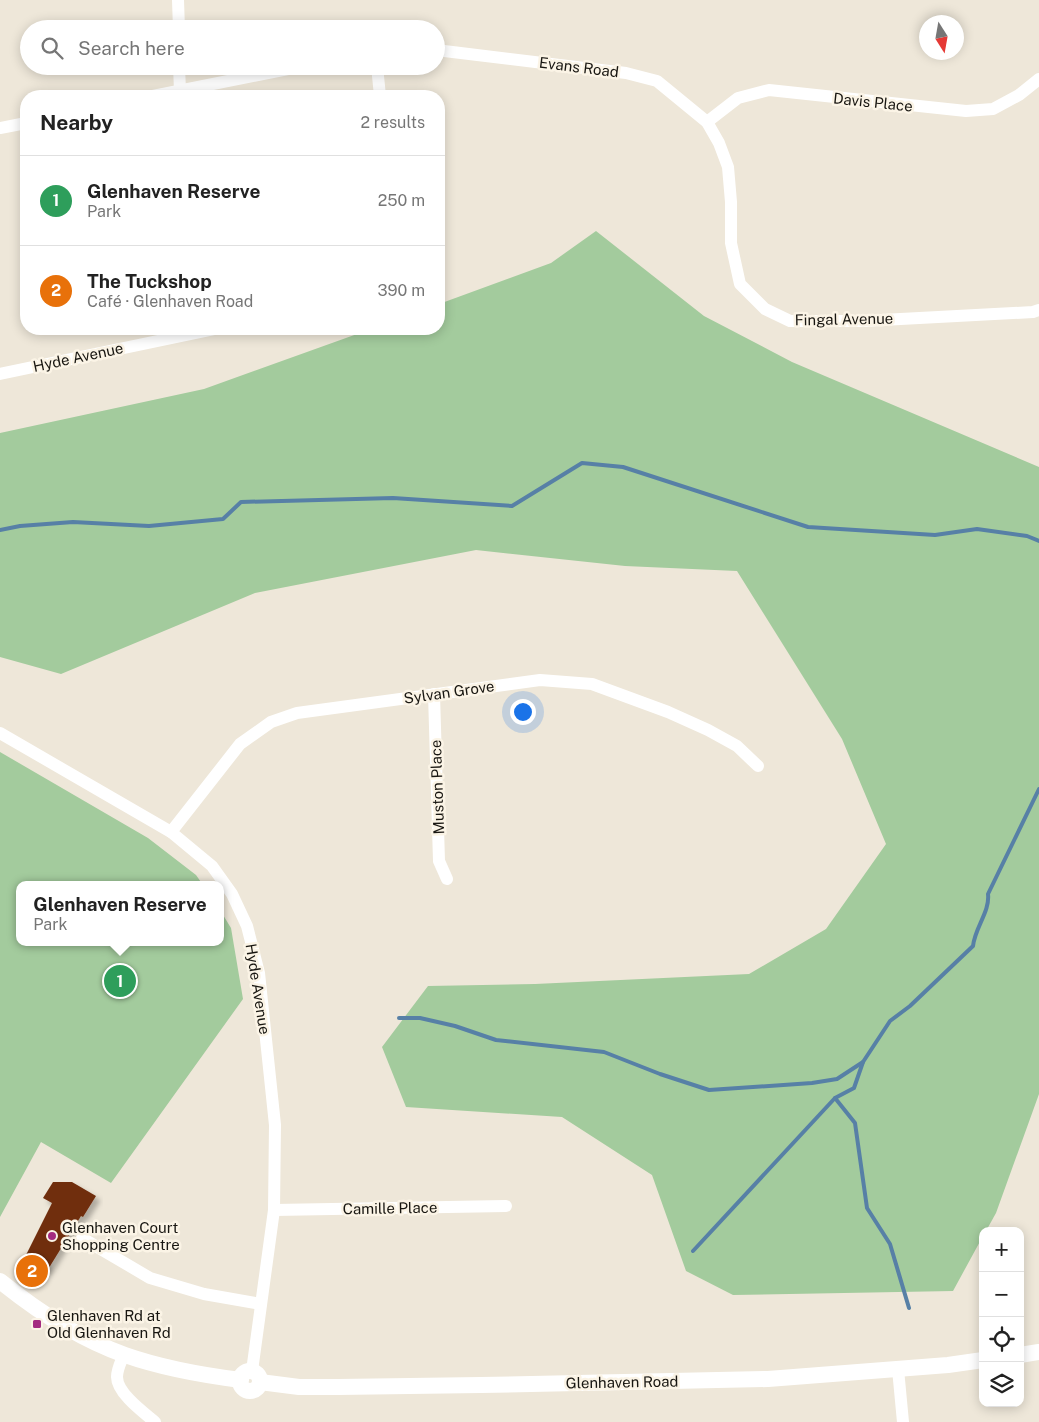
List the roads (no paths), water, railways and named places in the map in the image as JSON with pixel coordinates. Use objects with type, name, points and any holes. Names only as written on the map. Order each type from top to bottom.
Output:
[{"type":"main road","name":"Glenhaven Road","points":[[0,1281],[40,1312],[86,1337],[124,1354],[181,1371],[251,1378],[299,1387],[768,1379],[948,1366],[979,1361]]},
{"type":"main road","points":[[1024,1354],[1039,1352]]},
{"type":"street","points":[[178,0],[179,20]]},
{"type":"street","name":"Evans Road","points":[[445,51],[626,73],[657,81],[707,122]]},
{"type":"street","points":[[179,75],[180,90]]},
{"type":"street","points":[[185,90],[259,75]]},
{"type":"street","points":[[378,75],[379,90]]},
{"type":"street","name":"Davis Place","points":[[707,122],[738,98],[769,90],[966,111],[993,109],[1019,95],[1039,79]]},
{"type":"street","name":"Fingal Avenue","points":[[707,122],[728,167],[731,202],[731,244],[740,284],[765,309],[790,321],[863,321],[1039,310]]},
{"type":"street","points":[[0,128],[20,124]]},
{"type":"street","name":"Hyde Avenue","points":[[0,374],[186,335]]},
{"type":"street","name":"Sylvan Grove","points":[[171,832],[240,744],[271,722],[297,713],[540,680],[592,684],[668,712],[708,730],[737,746],[758,766]]},
{"type":"street","name":"Muston Place","points":[[434,694],[439,861],[447,879]]},
{"type":"street","name":"Hyde Avenue","points":[[0,734],[171,832],[212,866],[223,881]]},
{"type":"street","name":"Hyde Avenue","points":[[224,883],[232,894],[247,926],[259,973],[275,1125],[274,1210],[251,1378]]},
{"type":"street","name":"Camille Place","points":[[274,1210],[506,1206]]},
{"type":"street","points":[[82,1238],[150,1278],[204,1294],[261,1304]]},
{"type":"street","points":[[124,1354],[117,1376],[119,1385],[127,1397],[154,1422]]},
{"type":"street","points":[[898,1369],[903,1422]]},
{"type":"waterway","points":[[0,530],[20,526],[73,522],[149,526],[223,519],[241,502],[393,498],[512,506],[582,463],[623,467],[808,527],[935,535],[977,529],[1027,536],[1039,541]]},
{"type":"waterway","points":[[693,1251],[835,1098],[854,1088],[863,1062],[890,1021],[910,1006],[973,946],[976,932],[987,907],[988,894],[1039,789]]},
{"type":"waterway","points":[[399,1018],[420,1018],[455,1026],[496,1040],[604,1052],[660,1074],[709,1090],[812,1083],[837,1079],[863,1062]]},
{"type":"waterway","points":[[835,1098],[855,1123],[867,1208],[890,1244],[909,1308]]},
{"type":"place","name":"Glenhaven Reserve","points":[[120,981]]},
{"type":"place","name":"Glenhaven Court Shopping Centre","points":[[52,1236]]},
{"type":"place","name":"The Tuckshop","points":[[32,1271]]},
{"type":"place","name":"Glenhaven Rd at Old Glenhaven Rd","points":[[37,1324]]}]
